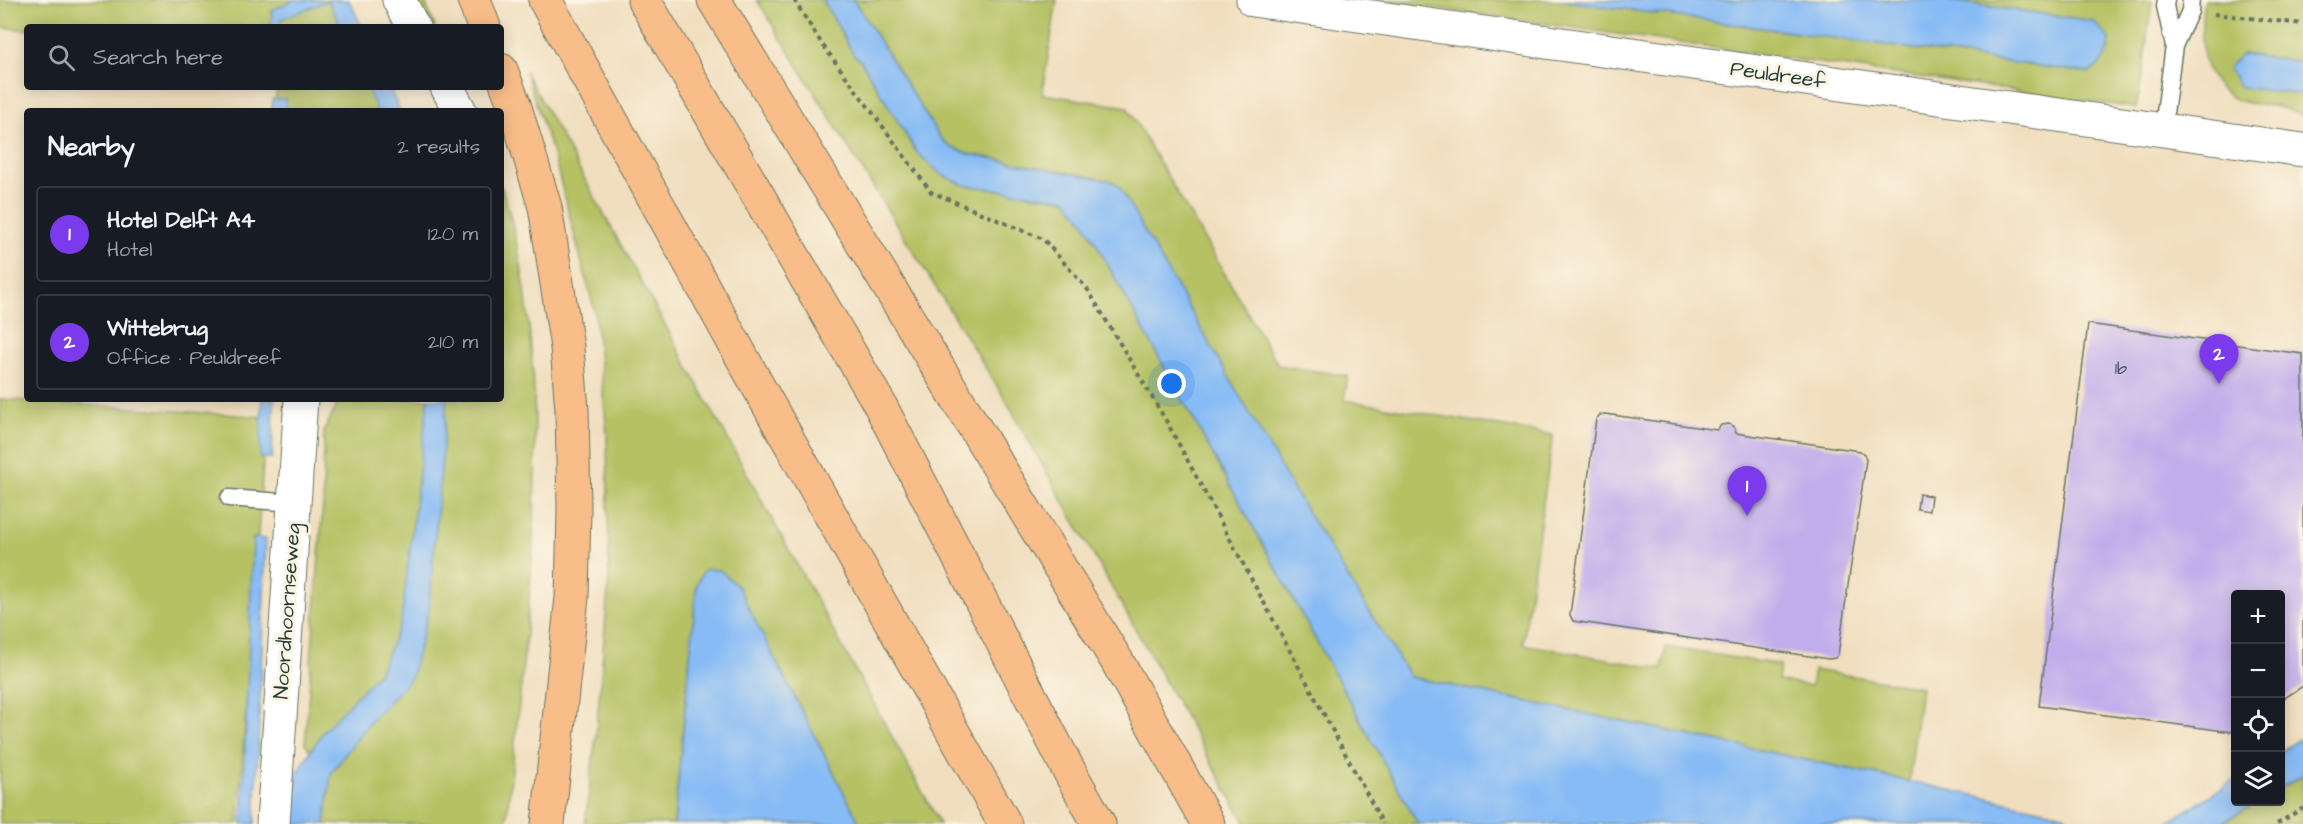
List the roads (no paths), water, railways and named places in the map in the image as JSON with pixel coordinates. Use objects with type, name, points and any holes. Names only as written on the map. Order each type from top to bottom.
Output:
[{"type":"highway","points":[[474,0],[483,24]]},
{"type":"highway","points":[[545,0],[759,388],[1005,824]]},
{"type":"highway","points":[[644,0],[879,403],[1098,824]]},
{"type":"highway","points":[[714,0],[1117,661],[1208,824]]},
{"type":"highway","points":[[504,78],[545,207],[567,347],[572,410],[574,509],[572,597],[548,824]]},
{"type":"street","points":[[399,0],[411,24]]},
{"type":"street","name":"Peuldreef","points":[[1253,0],[2303,150]]},
{"type":"street","points":[[449,90],[458,108]]},
{"type":"street","name":"Noordhoornseweg","points":[[273,824],[301,402]]},
{"type":"lane","points":[[2166,0],[2165,6],[2174,46]]},
{"type":"lane","points":[[2163,129],[2174,46],[2190,5]]},
{"type":"lane","points":[[229,498],[294,502]]},
{"type":"water","points":[[294,0],[349,0],[361,24],[340,24],[328,1],[281,19],[281,24],[271,24],[272,10]]},
{"type":"water","points":[[823,0],[854,0],[939,136],[950,147],[969,154],[1111,181],[1118,185],[1295,492],[1410,677],[2064,814],[2071,824],[1418,824],[1084,222],[1066,199],[964,185],[942,175],[917,153],[861,61],[854,55]]},
{"type":"water","points":[[1558,0],[1944,0],[2093,21],[2110,39],[2104,59],[2089,73]]},
{"type":"water","points":[[2242,54],[2303,62],[2303,95],[2240,87],[2228,68]]},
{"type":"water","points":[[368,90],[390,90],[399,108],[376,108]]},
{"type":"water","points":[[272,99],[286,99],[286,108],[272,108]]},
{"type":"water","points":[[262,402],[274,402],[272,458],[260,458]]},
{"type":"water","points":[[428,402],[447,402],[429,609],[411,678],[370,722],[331,773],[325,824],[292,824],[296,774],[323,732],[380,671],[401,622]]},
{"type":"water","points":[[253,538],[266,539],[255,824],[242,824]]},
{"type":"water","points":[[705,569],[720,570],[738,587],[860,824],[674,824],[697,584]]},
{"type":"water","points":[[2303,737],[2303,775],[2285,786],[2285,752],[2285,748]]},
{"type":"water","points":[[2231,783],[2231,806],[2251,806],[2220,824],[2165,824]]},
{"type":"place","name":"Wittebrug","points":[[2219,384]]},
{"type":"place","name":"Hotel Delft A4","points":[[1747,516]]}]
